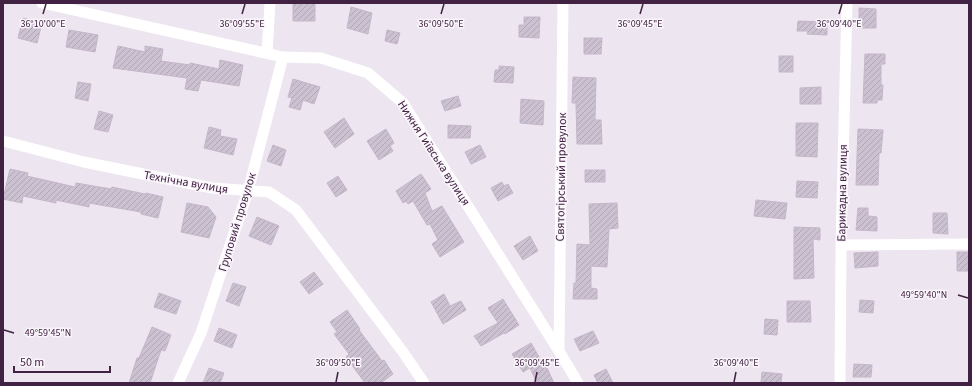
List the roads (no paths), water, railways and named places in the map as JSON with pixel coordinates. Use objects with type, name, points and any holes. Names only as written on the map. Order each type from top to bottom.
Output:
[{"type":"street","name":"Нижня Гиївська вулиця","points":[[42,3],[283,57],[321,58],[368,73],[403,102],[559,350],[578,383]]},
{"type":"street","points":[[267,53],[270,3]]},
{"type":"street","name":"Святогірський провулок","points":[[559,350],[563,3]]},
{"type":"street","name":"Барикадна вулиця","points":[[840,383],[841,245],[847,3]]},
{"type":"street","name":"Груповий провулок","points":[[178,383],[201,333],[248,191],[283,57]]},
{"type":"street","name":"Технічна вулиця","points":[[3,141],[84,162],[212,188],[269,192],[296,210],[403,352],[424,383]]},
{"type":"street","points":[[841,245],[969,244]]}]
